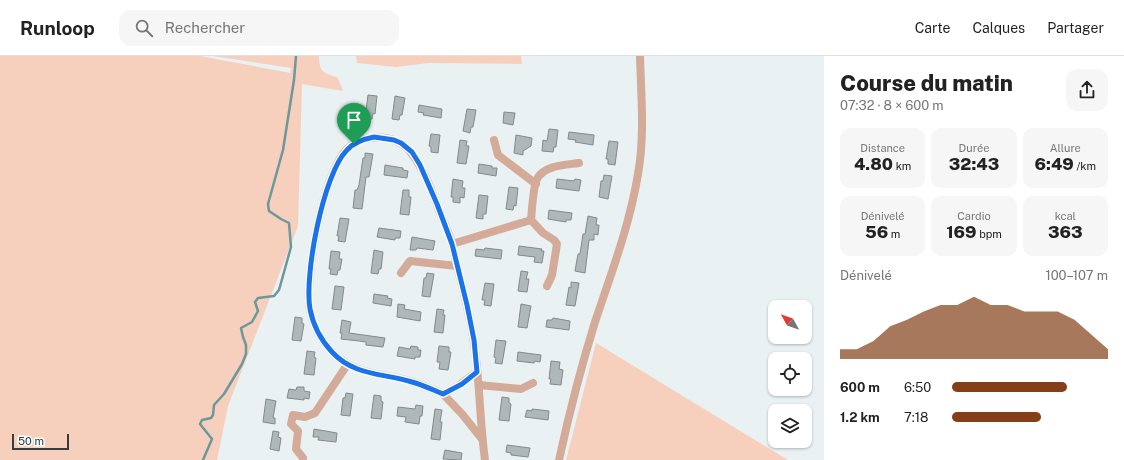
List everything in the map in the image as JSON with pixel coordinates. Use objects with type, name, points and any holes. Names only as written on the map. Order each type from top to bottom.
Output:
[{"type":"street","points":[[559,460],[588,345],[630,212],[638,179],[642,130],[640,56]]},
{"type":"street","points":[[482,439],[462,414],[443,394],[413,382],[370,373],[346,365],[332,352],[320,336],[313,320],[310,309],[309,294],[312,260],[322,206],[337,165],[347,149],[361,140],[374,137],[394,140],[406,146],[412,152],[420,165],[452,244],[470,316],[479,385],[482,439],[485,460]]},
{"type":"street","points":[[494,140],[498,155],[536,184]]},
{"type":"street","points":[[531,220],[536,184],[539,177],[552,167],[579,163]]},
{"type":"street","points":[[452,244],[531,220]]},
{"type":"street","points":[[531,220],[543,233],[554,240],[557,244],[552,275],[547,286]]},
{"type":"street","points":[[401,273],[410,261],[457,266]]},
{"type":"street","points":[[303,458],[296,449],[298,431],[291,424],[293,415],[305,417],[315,413],[346,365]]},
{"type":"street","points":[[443,394],[462,384],[477,372]]},
{"type":"street","points":[[479,385],[521,388],[533,383]]},
{"type":"shaded area","points":[[0,56],[200,56],[290,73],[291,68],[213,56],[319,56],[321,69],[329,75],[338,78],[343,91],[302,84],[298,226],[228,406],[217,460],[0,460]]},
{"type":"shaded area","points":[[356,56],[521,56],[522,64],[428,63],[396,67],[357,63]]},
{"type":"shaded area","points":[[596,343],[788,460],[566,460]]},
{"type":"building","points":[[368,95],[377,96],[375,114],[373,113],[372,119],[365,118]]},
{"type":"building","points":[[395,96],[405,98],[402,115],[400,115],[399,120],[392,119]]},
{"type":"building","points":[[419,105],[442,109],[441,118],[423,115],[424,113],[418,112]]},
{"type":"building","points":[[467,109],[476,110],[473,127],[471,127],[470,133],[463,131]]},
{"type":"building","points":[[504,112],[515,113],[513,125],[503,123]]},
{"type":"building","points":[[549,129],[558,130],[556,147],[554,147],[553,152],[542,151],[543,140],[547,141]]},
{"type":"building","points":[[569,132],[594,135],[593,145],[575,142],[576,140],[568,139]]},
{"type":"building","points":[[431,134],[440,135],[438,153],[431,152],[431,147],[429,146]]},
{"type":"building","points":[[516,135],[532,138],[531,146],[523,151],[523,155],[514,153]]},
{"type":"building","points":[[460,140],[467,141],[466,146],[469,146],[466,164],[457,163]]},
{"type":"building","points":[[609,141],[618,142],[615,165],[608,164],[608,159],[606,159]]},
{"type":"building","points":[[365,153],[373,154],[369,177],[366,177],[362,209],[353,208],[355,190],[357,190],[359,185]]},
{"type":"building","points":[[479,164],[497,168],[496,176],[478,173]]},
{"type":"building","points":[[385,165],[403,168],[403,170],[408,171],[407,178],[384,175]]},
{"type":"building","points":[[604,175],[612,176],[608,199],[599,197],[601,181],[603,181]]},
{"type":"building","points":[[453,179],[463,181],[462,188],[465,188],[464,198],[460,197],[460,203],[453,202],[453,197],[451,197]]},
{"type":"building","points":[[557,179],[574,181],[575,179],[581,180],[579,191],[556,188]]},
{"type":"building","points":[[509,187],[518,188],[516,206],[514,205],[513,210],[506,209]]},
{"type":"building","points":[[403,190],[409,190],[409,197],[411,197],[409,215],[400,214]]},
{"type":"building","points":[[479,195],[488,196],[486,214],[483,214],[483,219],[476,218]]},
{"type":"building","points":[[549,210],[572,213],[571,220],[566,220],[566,222],[548,219]]},
{"type":"building","points":[[588,216],[597,218],[596,225],[599,225],[598,235],[594,234],[594,240],[589,240],[585,273],[575,271],[578,254],[580,254],[583,234],[585,234]]},
{"type":"building","points":[[340,218],[349,219],[345,242],[338,241],[339,236],[337,236]]},
{"type":"building","points":[[379,228],[401,231],[400,238],[395,238],[395,240],[377,237]]},
{"type":"building","points":[[412,237],[435,241],[433,250],[417,248],[416,250],[410,250]]},
{"type":"building","points":[[519,246],[542,249],[541,251],[544,251],[542,263],[534,262],[535,257],[518,255]]},
{"type":"building","points":[[485,248],[502,250],[501,259],[475,256],[476,249],[484,250]]},
{"type":"building","points":[[374,250],[383,252],[381,269],[379,269],[378,274],[371,273]]},
{"type":"building","points":[[331,251],[340,252],[339,259],[342,259],[340,270],[338,270],[337,275],[330,274],[331,269],[329,269]]},
{"type":"building","points":[[521,271],[528,272],[526,279],[529,279],[527,292],[518,291]]},
{"type":"building","points":[[427,273],[434,274],[430,297],[422,296],[424,278],[426,278]]},
{"type":"building","points":[[571,282],[579,283],[575,306],[566,305],[569,287],[571,288]]},
{"type":"building","points":[[485,283],[494,284],[491,306],[484,305],[485,300],[482,300]]},
{"type":"building","points":[[335,286],[344,287],[341,310],[332,309]]},
{"type":"building","points":[[374,294],[388,296],[387,298],[392,299],[391,306],[373,303]]},
{"type":"building","points":[[398,304],[405,305],[404,309],[421,312],[420,321],[397,317]]},
{"type":"building","points":[[521,304],[531,306],[527,328],[518,327]]},
{"type":"building","points":[[437,309],[444,310],[443,315],[445,315],[443,333],[434,332]]},
{"type":"building","points":[[295,317],[302,318],[302,323],[304,324],[301,341],[292,340]]},
{"type":"building","points":[[553,318],[570,321],[569,330],[546,327],[547,320],[552,320]]},
{"type":"building","points":[[342,320],[351,322],[349,333],[385,338],[383,347],[366,345],[366,342],[341,339],[342,333],[340,333]]},
{"type":"building","points":[[496,340],[506,341],[502,364],[495,363],[496,358],[494,357]]},
{"type":"building","points":[[411,346],[418,347],[418,350],[421,350],[420,357],[415,357],[415,359],[397,356],[399,347],[410,349]]},
{"type":"building","points":[[439,346],[449,347],[449,352],[451,352],[448,370],[439,369],[440,362],[437,362]]},
{"type":"building","points":[[307,351],[315,352],[314,357],[316,358],[314,375],[304,374]]},
{"type":"building","points":[[518,352],[541,355],[540,362],[535,361],[534,363],[517,361]]},
{"type":"building","points":[[551,361],[560,362],[559,369],[563,370],[561,385],[550,384],[551,379],[549,379]]},
{"type":"building","points":[[297,387],[304,387],[304,391],[310,392],[309,399],[304,398],[304,400],[287,398],[289,389],[296,390]]},
{"type":"building","points":[[346,393],[353,394],[350,416],[341,415],[343,398],[345,398]]},
{"type":"building","points":[[374,395],[381,396],[381,401],[383,402],[381,419],[371,418]]},
{"type":"building","points":[[502,397],[509,398],[509,403],[511,404],[509,421],[499,420]]},
{"type":"building","points":[[266,399],[276,401],[273,418],[275,418],[275,424],[263,422]]},
{"type":"building","points":[[416,405],[423,406],[419,424],[405,422],[406,417],[397,416],[398,407],[415,409]]},
{"type":"building","points":[[435,409],[442,410],[440,440],[431,439]]},
{"type":"building","points":[[532,409],[549,411],[548,420],[525,417],[527,410],[532,411]]},
{"type":"building","points":[[314,429],[337,433],[336,442],[318,440],[319,437],[313,437]]},
{"type":"building","points":[[273,431],[279,432],[278,437],[281,438],[279,451],[270,449]]},
{"type":"building","points":[[507,445],[530,448],[528,457],[511,455],[511,453],[506,452]]},
{"type":"building","points":[[445,450],[462,453],[461,460],[443,459]]},
{"type":"waterway","points":[[203,460],[212,439],[200,424],[202,420],[211,418],[213,415],[214,405],[224,394],[242,364],[246,354],[246,345],[241,328],[252,322],[258,311],[255,302],[258,298],[274,296],[279,290],[291,247],[289,223],[269,211],[268,204],[283,150],[294,80],[296,56]]},
{"type":"route","points":[[381,137],[401,143],[412,152],[420,165],[437,204],[452,244],[470,316],[476,352],[477,372],[462,384],[443,394],[413,382],[358,370],[346,365],[332,352],[320,336],[313,320],[309,301],[309,281],[322,206],[339,160],[347,149],[354,144],[368,138],[381,137]]}]
